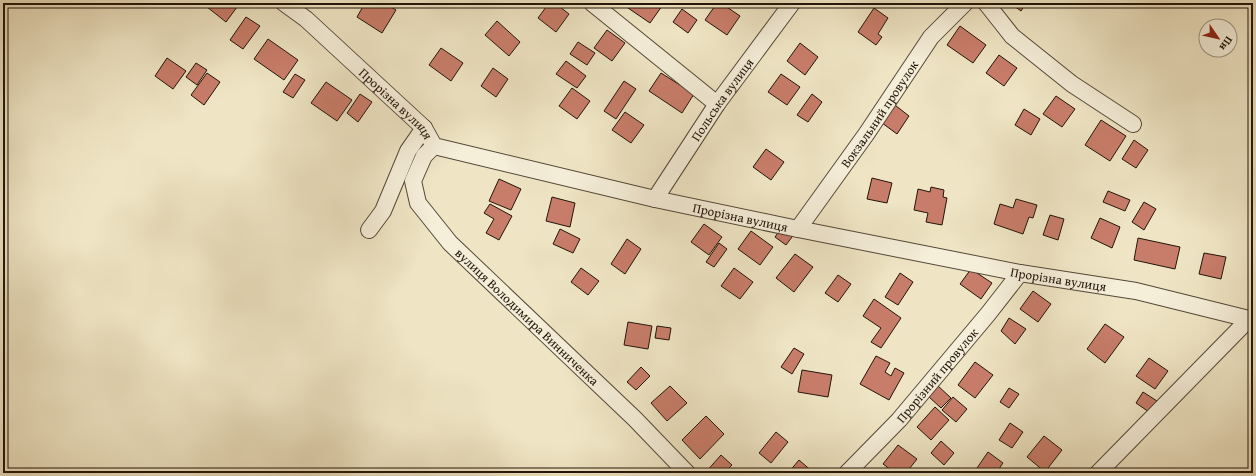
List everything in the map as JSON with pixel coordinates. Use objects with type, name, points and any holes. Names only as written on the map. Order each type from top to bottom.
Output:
[{"type":"street","name":"Прорізна вулиця","points":[[284,3],[306,19],[424,128],[434,146],[655,199],[1020,273],[1136,291],[1251,320]]},
{"type":"street","points":[[592,3],[717,104]]},
{"type":"street","name":"Польська вулиця","points":[[655,199],[717,104],[792,3]]},
{"type":"street","name":"Вокзальний провулок","points":[[798,229],[867,133],[931,37],[965,3]]},
{"type":"street","points":[[986,3],[1012,36],[1072,84],[1133,124]]},
{"type":"street","points":[[369,230],[383,211],[408,151],[424,128]]},
{"type":"street","name":"вулиця Володимира Винниченка","points":[[434,146],[424,156],[413,181],[418,203],[450,243],[635,419],[687,473]]},
{"type":"street","name":"Прорізний провулок","points":[[847,473],[899,420],[988,314],[1020,273]]},
{"type":"street","points":[[1098,473],[1251,320]]},
{"type":"building","points":[[202,3],[240,3],[226,22]]},
{"type":"building","points":[[336,3],[346,3],[343,7]]},
{"type":"building","points":[[365,3],[385,3],[396,10],[382,33],[357,17]]},
{"type":"building","points":[[549,3],[555,3],[569,14],[556,32],[538,18]]},
{"type":"building","points":[[631,3],[658,3],[662,6],[650,23],[628,8]]},
{"type":"building","points":[[717,3],[721,3],[740,16],[727,35],[705,20]]},
{"type":"building","points":[[1010,3],[1026,3],[1021,11]]},
{"type":"building","points":[[874,8],[888,18],[878,34],[882,37],[876,45],[858,32]]},
{"type":"building","points":[[682,9],[697,20],[688,33],[673,22]]},
{"type":"building","points":[[246,17],[260,26],[243,49],[230,40]]},
{"type":"building","points":[[497,21],[520,42],[509,56],[485,35]]},
{"type":"building","points":[[960,26],[986,45],[973,63],[947,45]]},
{"type":"building","points":[[607,30],[625,43],[612,61],[594,48]]},
{"type":"building","points":[[268,39],[298,60],[284,80],[254,59]]},
{"type":"building","points":[[578,42],[595,53],[587,65],[570,54]]},
{"type":"building","points":[[800,43],[818,57],[805,75],[787,61]]},
{"type":"building","points":[[441,48],[463,63],[451,81],[429,65]]},
{"type":"building","points":[[999,55],[1017,68],[1004,86],[986,73]]},
{"type":"building","points":[[167,58],[186,71],[173,89],[155,76]]},
{"type":"building","points":[[566,61],[586,76],[577,88],[556,74]]},
{"type":"building","points":[[196,63],[207,70],[197,85],[186,77]]},
{"type":"building","points":[[493,68],[508,79],[496,97],[481,86]]},
{"type":"building","points":[[207,73],[220,82],[204,105],[191,95]]},
{"type":"building","points":[[661,73],[694,94],[682,113],[649,91]]},
{"type":"building","points":[[295,74],[305,80],[293,98],[283,92]]},
{"type":"building","points":[[781,74],[800,87],[787,105],[768,92]]},
{"type":"building","points":[[624,81],[636,89],[616,119],[604,111]]},
{"type":"building","points":[[326,82],[352,100],[337,121],[311,103]]},
{"type":"building","points":[[572,88],[590,101],[577,119],[559,106]]},
{"type":"building","points":[[360,94],[372,102],[358,122],[347,113]]},
{"type":"building","points":[[812,94],[822,102],[808,122],[797,115]]},
{"type":"building","points":[[1056,96],[1075,109],[1062,127],[1043,114]]},
{"type":"building","points":[[891,102],[909,116],[897,134],[878,120]]},
{"type":"building","points":[[1024,109],[1040,119],[1031,135],[1015,125]]},
{"type":"building","points":[[625,112],[644,125],[631,143],[612,130]]},
{"type":"building","points":[[1101,120],[1126,136],[1110,161],[1085,145]]},
{"type":"building","points":[[1134,140],[1148,150],[1136,168],[1122,159]]},
{"type":"building","points":[[766,149],[784,162],[771,180],[753,167]]},
{"type":"building","points":[[872,178],[892,183],[887,203],[867,199]]},
{"type":"building","points":[[499,179],[521,189],[511,210],[489,201]]},
{"type":"building","points":[[931,187],[944,190],[943,197],[947,198],[942,225],[926,222],[928,213],[914,210],[918,189],[930,192]]},
{"type":"building","points":[[1108,191],[1130,200],[1125,211],[1103,202]]},
{"type":"building","points":[[552,197],[575,203],[570,227],[546,221]]},
{"type":"building","points":[[1016,199],[1037,205],[1033,218],[1029,217],[1023,234],[994,224],[1000,204],[1013,208]]},
{"type":"building","points":[[1144,202],[1156,209],[1144,230],[1132,222]]},
{"type":"building","points":[[490,204],[512,216],[499,240],[486,233],[494,219],[484,213]]},
{"type":"building","points":[[1050,215],[1064,219],[1058,240],[1043,235]]},
{"type":"building","points":[[1100,218],[1120,227],[1112,248],[1091,238]]},
{"type":"building","points":[[786,221],[798,229],[786,245],[775,237]]},
{"type":"building","points":[[704,224],[722,237],[709,255],[691,242]]},
{"type":"building","points":[[560,229],[580,239],[573,253],[553,244]]},
{"type":"building","points":[[751,231],[773,247],[760,265],[738,249]]},
{"type":"building","points":[[1138,238],[1180,247],[1175,269],[1134,260]]},
{"type":"building","points":[[627,239],[641,249],[625,274],[611,264]]},
{"type":"building","points":[[719,243],[727,249],[714,267],[706,262]]},
{"type":"building","points":[[1204,253],[1226,257],[1221,279],[1199,274]]},
{"type":"building","points":[[795,254],[813,267],[794,292],[776,278]]},
{"type":"building","points":[[581,268],[599,281],[588,295],[571,282]]},
{"type":"building","points":[[734,268],[753,282],[740,299],[721,286]]},
{"type":"building","points":[[971,269],[992,283],[981,299],[960,284]]},
{"type":"building","points":[[900,273],[913,282],[898,305],[885,297]]},
{"type":"building","points":[[838,275],[851,284],[838,302],[825,293]]},
{"type":"building","points":[[1033,291],[1051,304],[1038,322],[1020,309]]},
{"type":"building","points":[[874,299],[901,318],[881,348],[871,342],[881,328],[863,316]]},
{"type":"building","points":[[1009,318],[1026,329],[1015,344],[1001,331]]},
{"type":"building","points":[[628,322],[652,326],[648,349],[624,345]]},
{"type":"building","points":[[1105,324],[1124,337],[1105,363],[1087,349]]},
{"type":"building","points":[[657,326],[671,328],[669,340],[655,338]]},
{"type":"building","points":[[794,348],[804,354],[792,374],[781,367]]},
{"type":"building","points":[[876,356],[890,363],[885,372],[891,376],[895,368],[904,373],[889,400],[860,384]]},
{"type":"building","points":[[1149,358],[1168,371],[1155,389],[1136,376]]},
{"type":"building","points":[[975,362],[993,375],[975,398],[958,385]]},
{"type":"building","points":[[641,367],[650,376],[636,390],[627,382]]},
{"type":"building","points":[[802,370],[832,375],[828,397],[798,392]]},
{"type":"building","points":[[937,385],[951,398],[941,408],[928,396]]},
{"type":"building","points":[[670,386],[687,403],[667,421],[651,403]]},
{"type":"building","points":[[1009,388],[1019,394],[1009,408],[1000,402]]},
{"type":"building","points":[[1143,392],[1157,401],[1149,412],[1136,403]]},
{"type":"building","points":[[953,397],[967,409],[956,422],[942,410]]},
{"type":"building","points":[[935,407],[949,420],[931,440],[917,427]]},
{"type":"building","points":[[706,416],[724,434],[700,459],[682,440]]},
{"type":"building","points":[[1010,423],[1023,432],[1012,448],[999,440]]},
{"type":"building","points":[[776,432],[788,442],[771,463],[759,453]]},
{"type":"building","points":[[1044,436],[1062,450],[1045,472],[1027,457]]},
{"type":"building","points":[[941,441],[954,453],[944,465],[931,453]]},
{"type":"building","points":[[898,445],[917,459],[906,473],[895,473],[883,464]]},
{"type":"building","points":[[988,452],[1003,463],[996,473],[984,473],[977,468]]},
{"type":"building","points":[[721,455],[732,465],[724,473],[705,473]]},
{"type":"building","points":[[799,460],[814,473],[788,473]]}]
